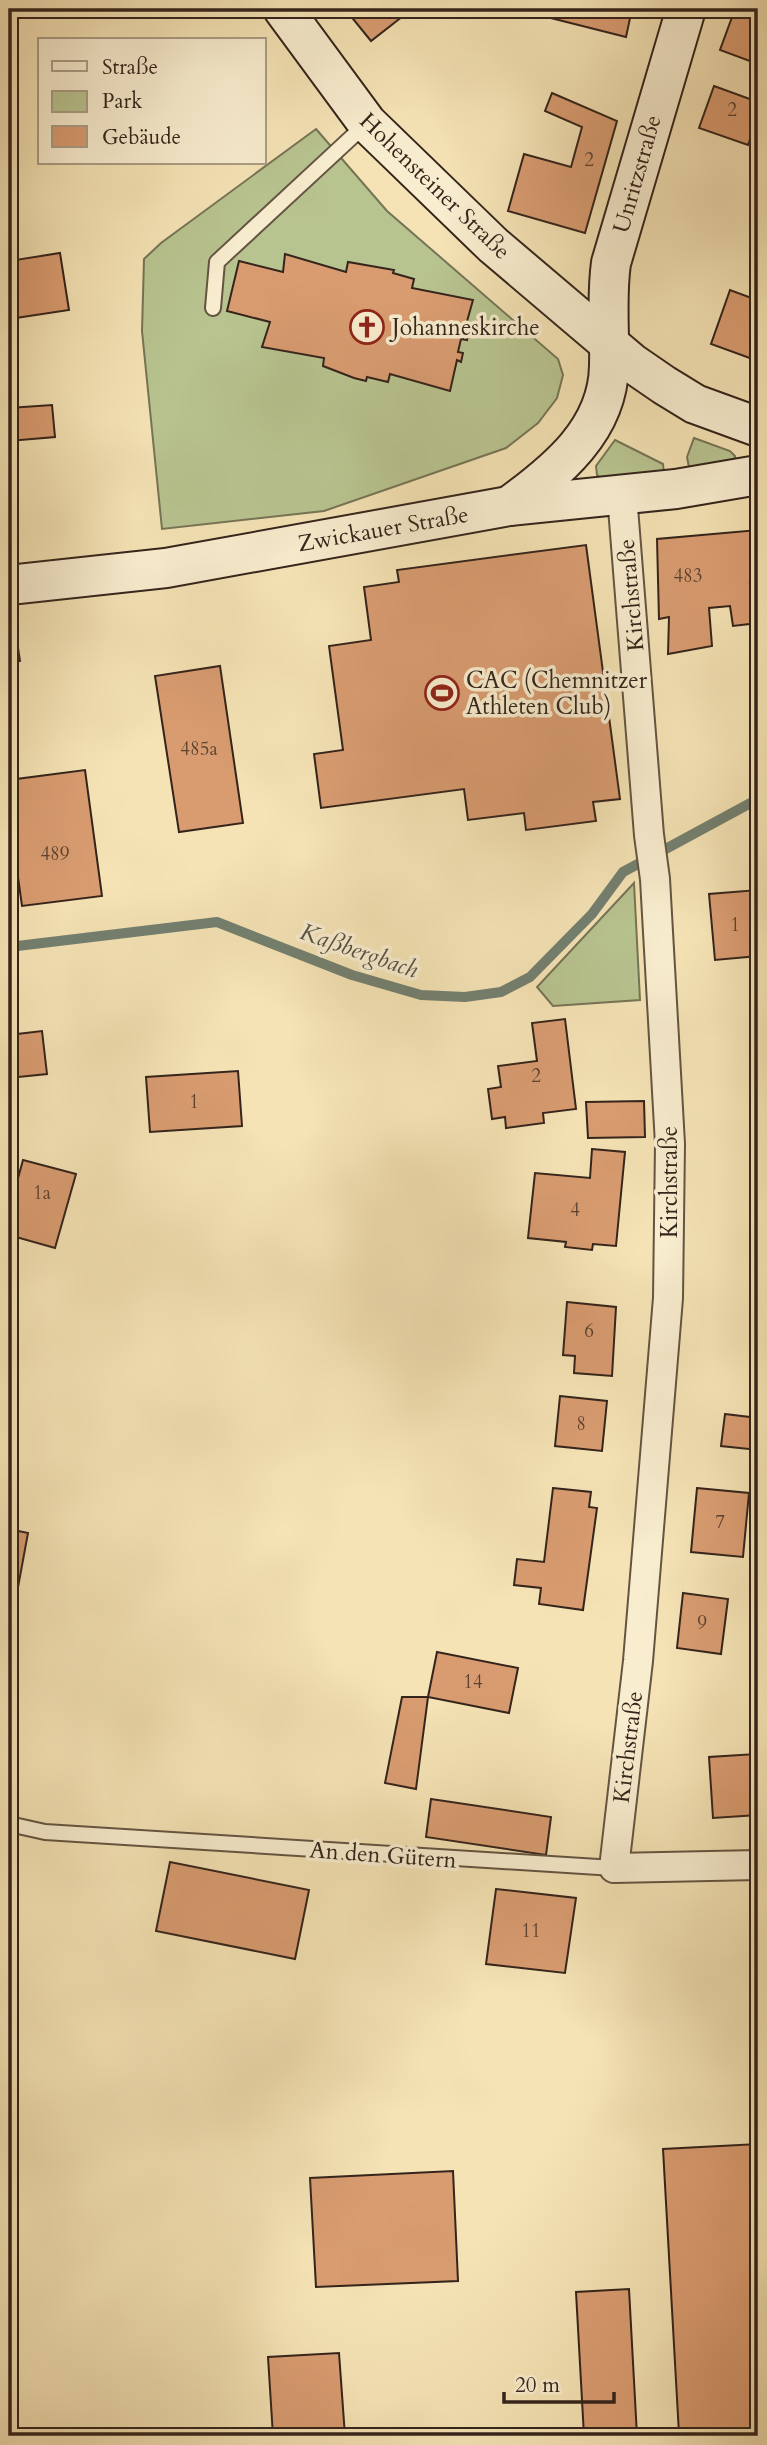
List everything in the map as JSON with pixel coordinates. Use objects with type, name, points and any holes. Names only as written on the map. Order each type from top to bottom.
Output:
[{"type":"main road","name":"Hohensteiner Straße","points":[[283,9],[367,123],[493,245],[632,363],[695,404],[758,427]]},
{"type":"main road","name":"Unritzstraße","points":[[609,343],[607,287],[611,263],[686,9]]},
{"type":"main road","points":[[509,506],[560,466],[587,435],[609,382],[609,343]]},
{"type":"main road","name":"Zwickauer Straße","points":[[9,586],[166,568],[509,506],[622,495],[758,475]]},
{"type":"street","name":"Kirchstraße","points":[[614,1868],[638,1661],[668,1298],[670,1144],[655,879],[649,835],[622,495]]},
{"type":"street","name":"An den Gütern","points":[[614,1868],[758,1865]]},
{"type":"lane","points":[[213,307],[217,262],[367,123]]},
{"type":"lane","name":"An den Gütern","points":[[9,1824],[45,1832],[614,1868]]},
{"type":"green space","points":[[316,129],[387,211],[558,359],[563,375],[557,398],[538,423],[506,448],[324,511],[162,529],[142,331],[144,259],[161,243]]},
{"type":"green space","points":[[694,438],[730,451],[735,456],[734,464],[690,473],[687,457]]},
{"type":"green space","points":[[615,440],[663,464],[664,474],[605,481],[597,475],[596,466]]},
{"type":"green space","points":[[634,883],[640,1000],[553,1006],[537,987]]},
{"type":"building","points":[[345,9],[412,9],[371,41]]},
{"type":"building","points":[[515,9],[632,9],[626,37]]},
{"type":"building","points":[[735,9],[758,9],[758,64],[720,50]]},
{"type":"building","points":[[714,86],[758,102],[758,118],[748,145],[699,128]]},
{"type":"building","points":[[552,93],[617,121],[585,233],[508,211],[524,154],[571,167],[582,127],[545,111]]},
{"type":"building","points":[[60,253],[69,310],[9,319],[9,261]]},
{"type":"building","name":"Johanneskirche","points":[[285,254],[346,272],[348,262],[394,270],[393,273],[414,279],[412,288],[473,300],[464,332],[468,333],[467,340],[461,339],[458,352],[463,353],[461,362],[457,360],[450,391],[390,374],[388,382],[367,377],[366,381],[323,366],[324,358],[262,347],[270,322],[227,311],[239,261],[283,272]]},
{"type":"building","points":[[758,288],[758,361],[711,344],[730,290],[754,299]]},
{"type":"building","points":[[52,405],[55,437],[9,441],[9,408]]},
{"type":"building","points":[[758,530],[758,573],[750,582],[758,586],[758,623],[733,626],[730,606],[709,608],[712,646],[668,654],[669,617],[659,619],[657,539]]},
{"type":"building","points":[[586,545],[620,799],[593,802],[596,821],[526,830],[524,813],[468,820],[464,789],[321,808],[314,754],[343,750],[329,646],[371,640],[364,587],[399,582],[397,570]]},
{"type":"building","points":[[12,609],[20,661],[9,663],[9,610]]},
{"type":"building","points":[[220,666],[243,823],[179,832],[155,676]]},
{"type":"building","points":[[85,770],[102,896],[22,906],[9,813],[9,780]]},
{"type":"building","points":[[758,890],[758,956],[715,960],[709,894]]},
{"type":"building","points":[[565,1019],[576,1109],[543,1113],[544,1123],[506,1128],[505,1117],[492,1119],[488,1089],[501,1087],[498,1066],[537,1061],[532,1023]]},
{"type":"building","points":[[42,1031],[47,1074],[9,1078],[9,1035]]},
{"type":"building","points":[[238,1071],[242,1126],[150,1132],[146,1077]]},
{"type":"building","points":[[644,1101],[645,1137],[588,1138],[586,1102]]},
{"type":"building","points":[[592,1149],[625,1152],[616,1246],[593,1244],[592,1250],[565,1247],[566,1242],[528,1238],[535,1173],[590,1178]]},
{"type":"building","points":[[23,1160],[76,1174],[55,1248],[9,1235],[9,1211]]},
{"type":"building","points":[[567,1302],[616,1307],[612,1376],[574,1373],[575,1356],[563,1355]]},
{"type":"building","points":[[560,1396],[607,1401],[602,1451],[555,1446]]},
{"type":"building","points":[[725,1414],[758,1418],[758,1450],[721,1446]]},
{"type":"building","points":[[553,1488],[591,1492],[589,1507],[597,1508],[583,1610],[539,1604],[541,1588],[514,1585],[517,1559],[544,1562]]},
{"type":"building","points":[[697,1488],[749,1493],[743,1557],[691,1552]]},
{"type":"building","points":[[9,1529],[28,1533],[9,1636]]},
{"type":"building","points":[[683,1593],[728,1599],[721,1654],[677,1648]]},
{"type":"building","points":[[437,1652],[518,1668],[509,1713],[428,1697]]},
{"type":"building","points":[[402,1697],[428,1697],[416,1789],[385,1783]]},
{"type":"building","points":[[756,1754],[758,1815],[713,1818],[709,1757]]},
{"type":"building","points":[[431,1799],[551,1817],[546,1855],[426,1837]]},
{"type":"building","points":[[170,1862],[309,1890],[295,1959],[156,1931]]},
{"type":"building","points":[[496,1889],[576,1898],[565,1973],[486,1964]]},
{"type":"building","points":[[758,2144],[758,2429],[679,2434],[663,2149]]},
{"type":"building","points":[[453,2171],[458,2281],[316,2287],[310,2178]]},
{"type":"building","points":[[629,2289],[637,2436],[584,2436],[576,2292]]},
{"type":"building","points":[[339,2353],[345,2436],[273,2436],[268,2357]]},
{"type":"waterway","name":"Kaßbergbach","points":[[9,947],[217,922],[352,975],[421,995],[465,997],[501,992],[530,977],[592,914],[623,872],[758,799]]},
{"type":"place","name":"Johanneskirche","points":[[367,327]]},
{"type":"place","name":"CAC (Chemnitzer Athleten Club)","points":[[442,693]]}]
